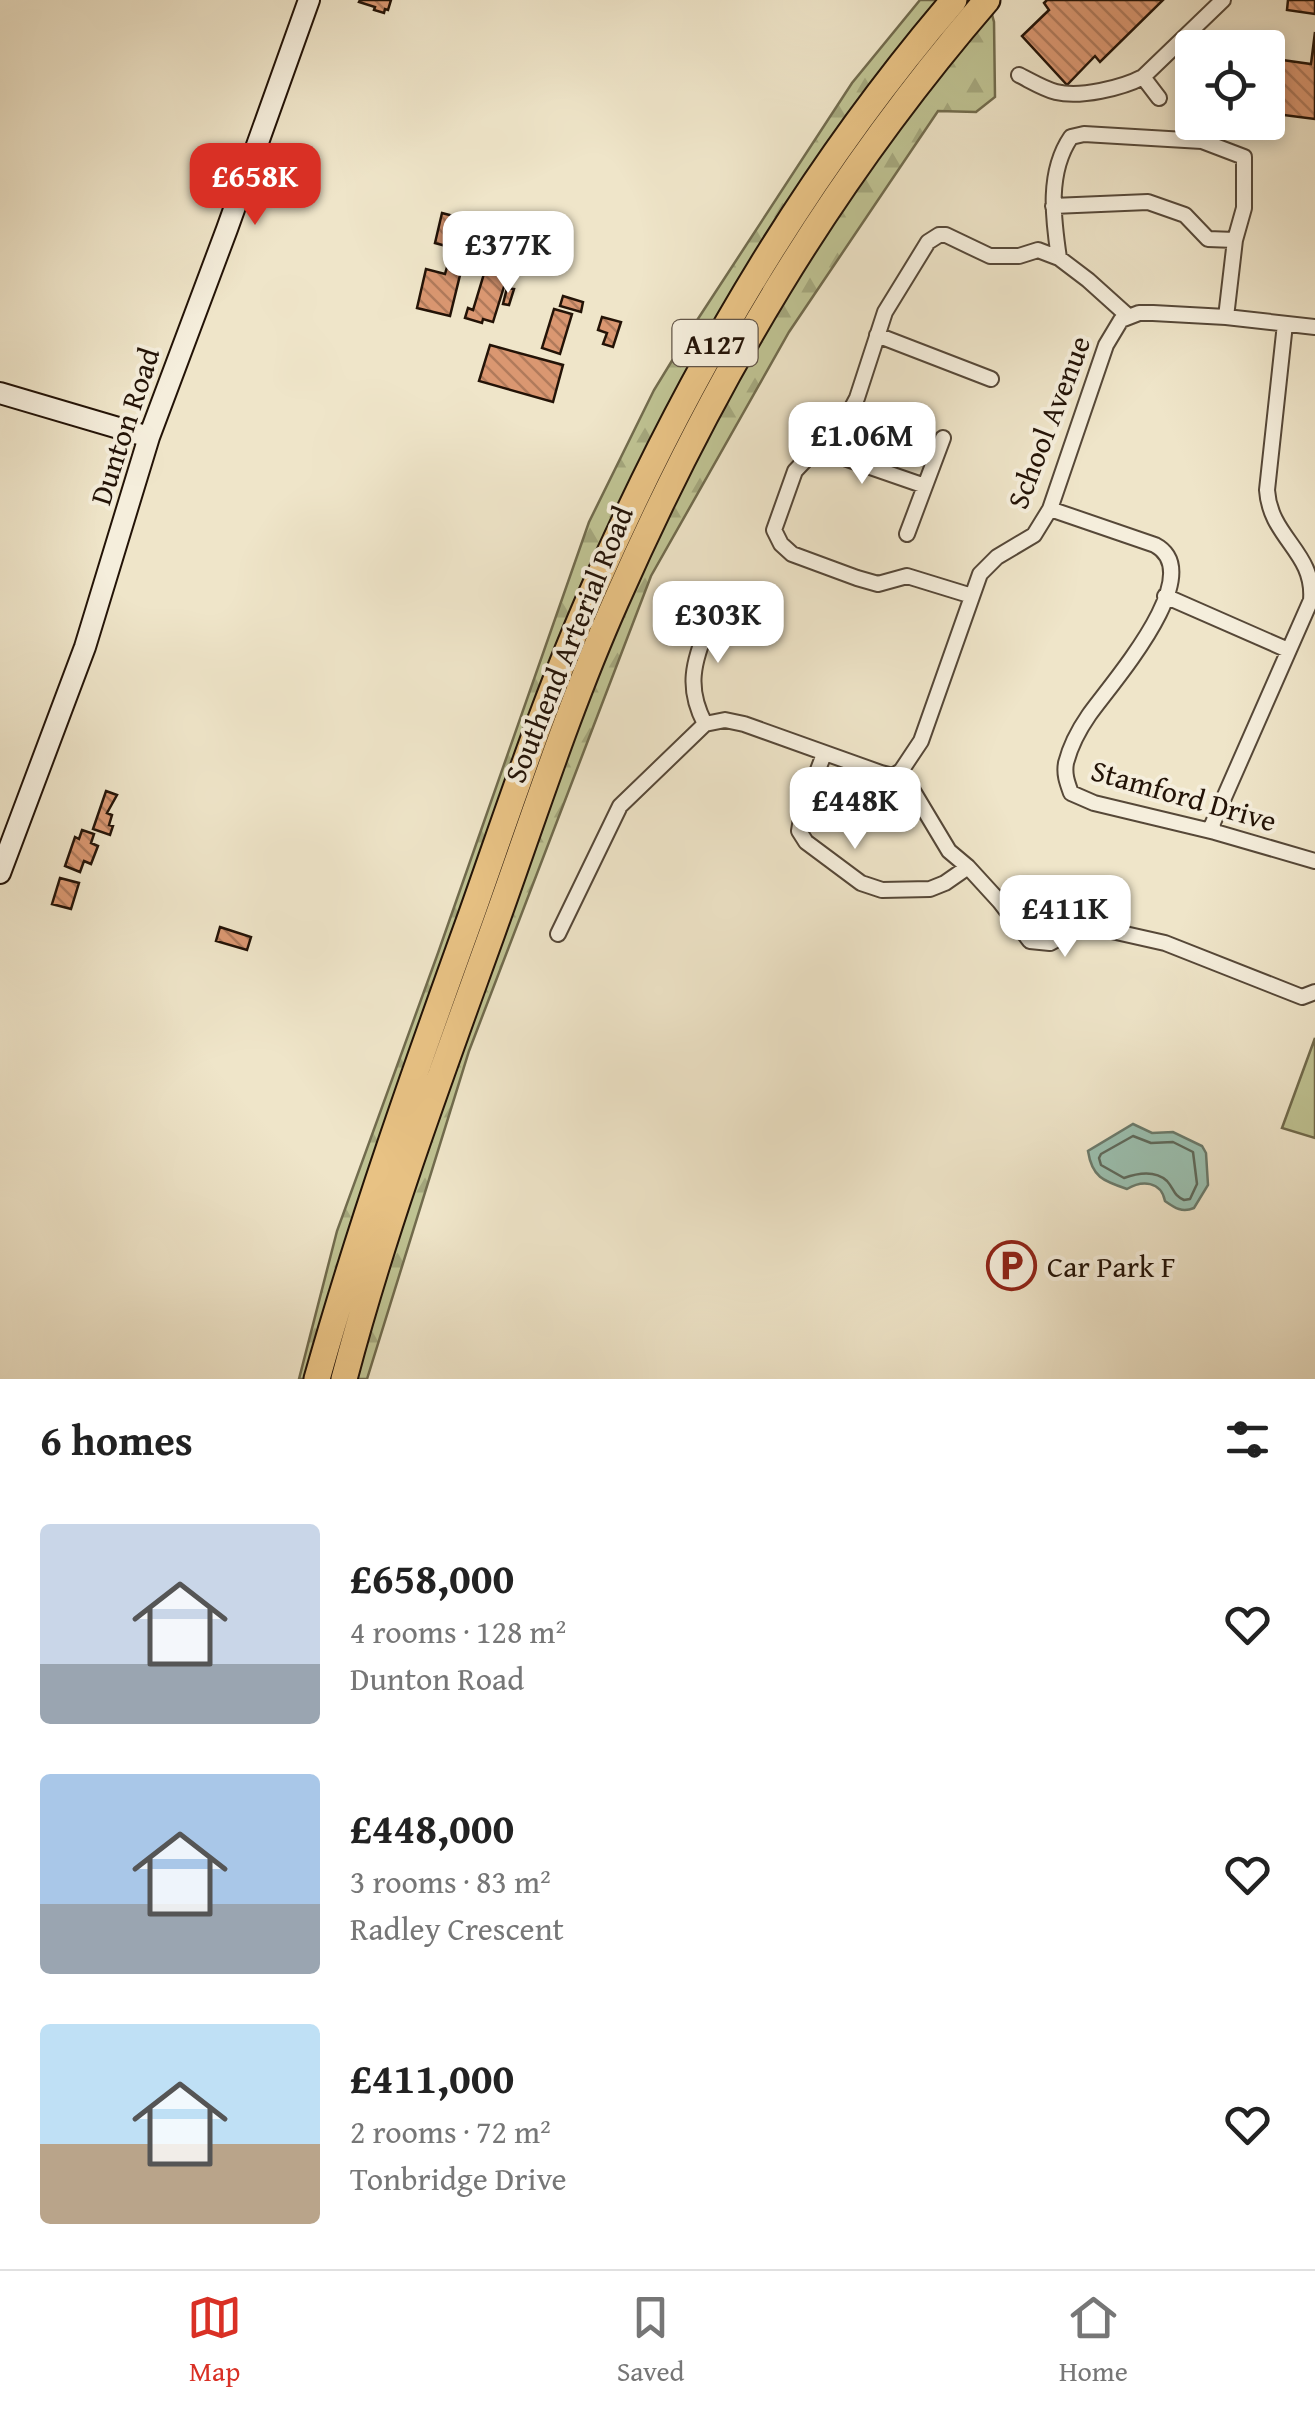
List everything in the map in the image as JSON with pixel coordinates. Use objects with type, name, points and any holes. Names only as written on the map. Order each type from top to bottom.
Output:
[{"type":"highway","name":"Southend Arterial Road","points":[[318,1379],[362,1227],[421,1055],[540,723],[600,574],[671,425],[779,236],[888,82],[954,0]]},
{"type":"highway","name":"Southend Arterial Road","points":[[344,1379],[364,1304],[412,1159],[568,722],[614,604],[670,483],[731,365],[798,253],[896,113],[986,0]]},
{"type":"street","name":"Dunton Road","points":[[0,874],[85,647],[149,437],[228,230],[309,0]]},
{"type":"street","points":[[1019,75],[1058,93],[1098,92],[1131,83],[1143,77],[1223,0]]},
{"type":"street","points":[[1143,77],[1159,98]]},
{"type":"street","points":[[1059,258],[1053,206],[1055,177],[1060,152],[1070,137],[1084,134],[1202,141],[1244,157],[1244,208],[1235,240],[1226,317]]},
{"type":"street","points":[[1053,206],[1148,202],[1185,215],[1208,239],[1235,240]]},
{"type":"street","points":[[972,596],[907,576],[878,584],[792,554],[780,544],[774,530],[795,471],[848,414],[857,398],[885,312],[928,242],[939,235],[990,256],[1018,256],[1038,250],[1059,258],[1128,316]]},
{"type":"street","name":"School Avenue","points":[[901,771],[921,741],[980,574],[996,556],[1034,535],[1050,509],[1115,326],[1139,312],[1315,326]]},
{"type":"street","points":[[1215,832],[1212,825],[1315,587],[1305,560],[1268,506],[1285,324]]},
{"type":"street","points":[[877,335],[991,379]]},
{"type":"street","points":[[0,393],[149,437]]},
{"type":"street","points":[[908,534],[942,438]]},
{"type":"street","points":[[825,441],[847,458],[926,486]]},
{"type":"street","name":"Stamford Drive","points":[[1050,509],[1162,549],[1171,572],[1147,638],[1088,716],[1066,761],[1065,777],[1072,793],[1094,803],[1315,860]]},
{"type":"street","points":[[1165,596],[1288,650]]},
{"type":"street","points":[[705,724],[696,706],[692,681],[712,611]]},
{"type":"street","points":[[558,934],[620,806],[705,724],[725,720],[892,776],[901,771],[950,850],[1000,902],[1030,942],[1050,943],[1094,926],[1165,943],[1302,997],[1315,992]]},
{"type":"street","points":[[824,754],[802,812],[799,831],[818,852],[861,883],[882,890],[930,889],[968,867]]},
{"type":"green space","points":[[920,0],[988,0],[994,22],[995,97],[976,112],[938,111],[789,332],[651,576],[469,1051],[367,1379],[299,1379],[337,1231],[589,522],[654,390],[692,328],[852,83]]},
{"type":"green space","points":[[1315,1038],[1315,1138],[1282,1128]]},
{"type":"water","points":[[1133,1124],[1152,1133],[1173,1132],[1202,1146],[1208,1185],[1194,1208],[1175,1208],[1150,1184],[1127,1189],[1096,1172],[1088,1151]]},
{"type":"building","points":[[360,0],[391,0],[384,13]]},
{"type":"building","points":[[1163,0],[1100,62],[1095,56],[1067,85],[1022,36],[1049,10],[1044,3]]},
{"type":"building","points":[[1288,0],[1315,0],[1315,14],[1287,10]]},
{"type":"building","points":[[1315,32],[1315,119],[1285,115],[1285,60],[1311,64]]},
{"type":"building","points":[[442,213],[495,227],[487,257],[435,243]]},
{"type":"building","points":[[490,254],[512,261],[493,322],[483,319],[482,323],[465,318],[468,308],[473,310]]},
{"type":"building","points":[[447,267],[461,271],[450,316],[417,308],[426,269],[445,274]]},
{"type":"building","points":[[507,288],[514,289],[509,305],[503,304]]},
{"type":"building","points":[[563,296],[583,302],[581,312],[560,306]]},
{"type":"building","points":[[554,309],[572,314],[560,354],[542,348]]},
{"type":"building","points":[[602,317],[621,322],[613,347],[603,344],[607,333],[598,330]]},
{"type":"building","points":[[490,345],[563,365],[553,402],[479,381]]},
{"type":"building","points":[[106,791],[117,795],[107,813],[112,815],[110,835],[93,829]]},
{"type":"building","points":[[82,830],[94,834],[91,843],[98,846],[91,864],[84,861],[80,872],[65,866],[75,837],[79,839]]},
{"type":"building","points":[[60,878],[79,883],[71,909],[52,904]]},
{"type":"building","points":[[220,927],[251,937],[247,950],[216,941]]},
{"type":"place","name":"Car Park F","points":[[1012,1266]]}]
